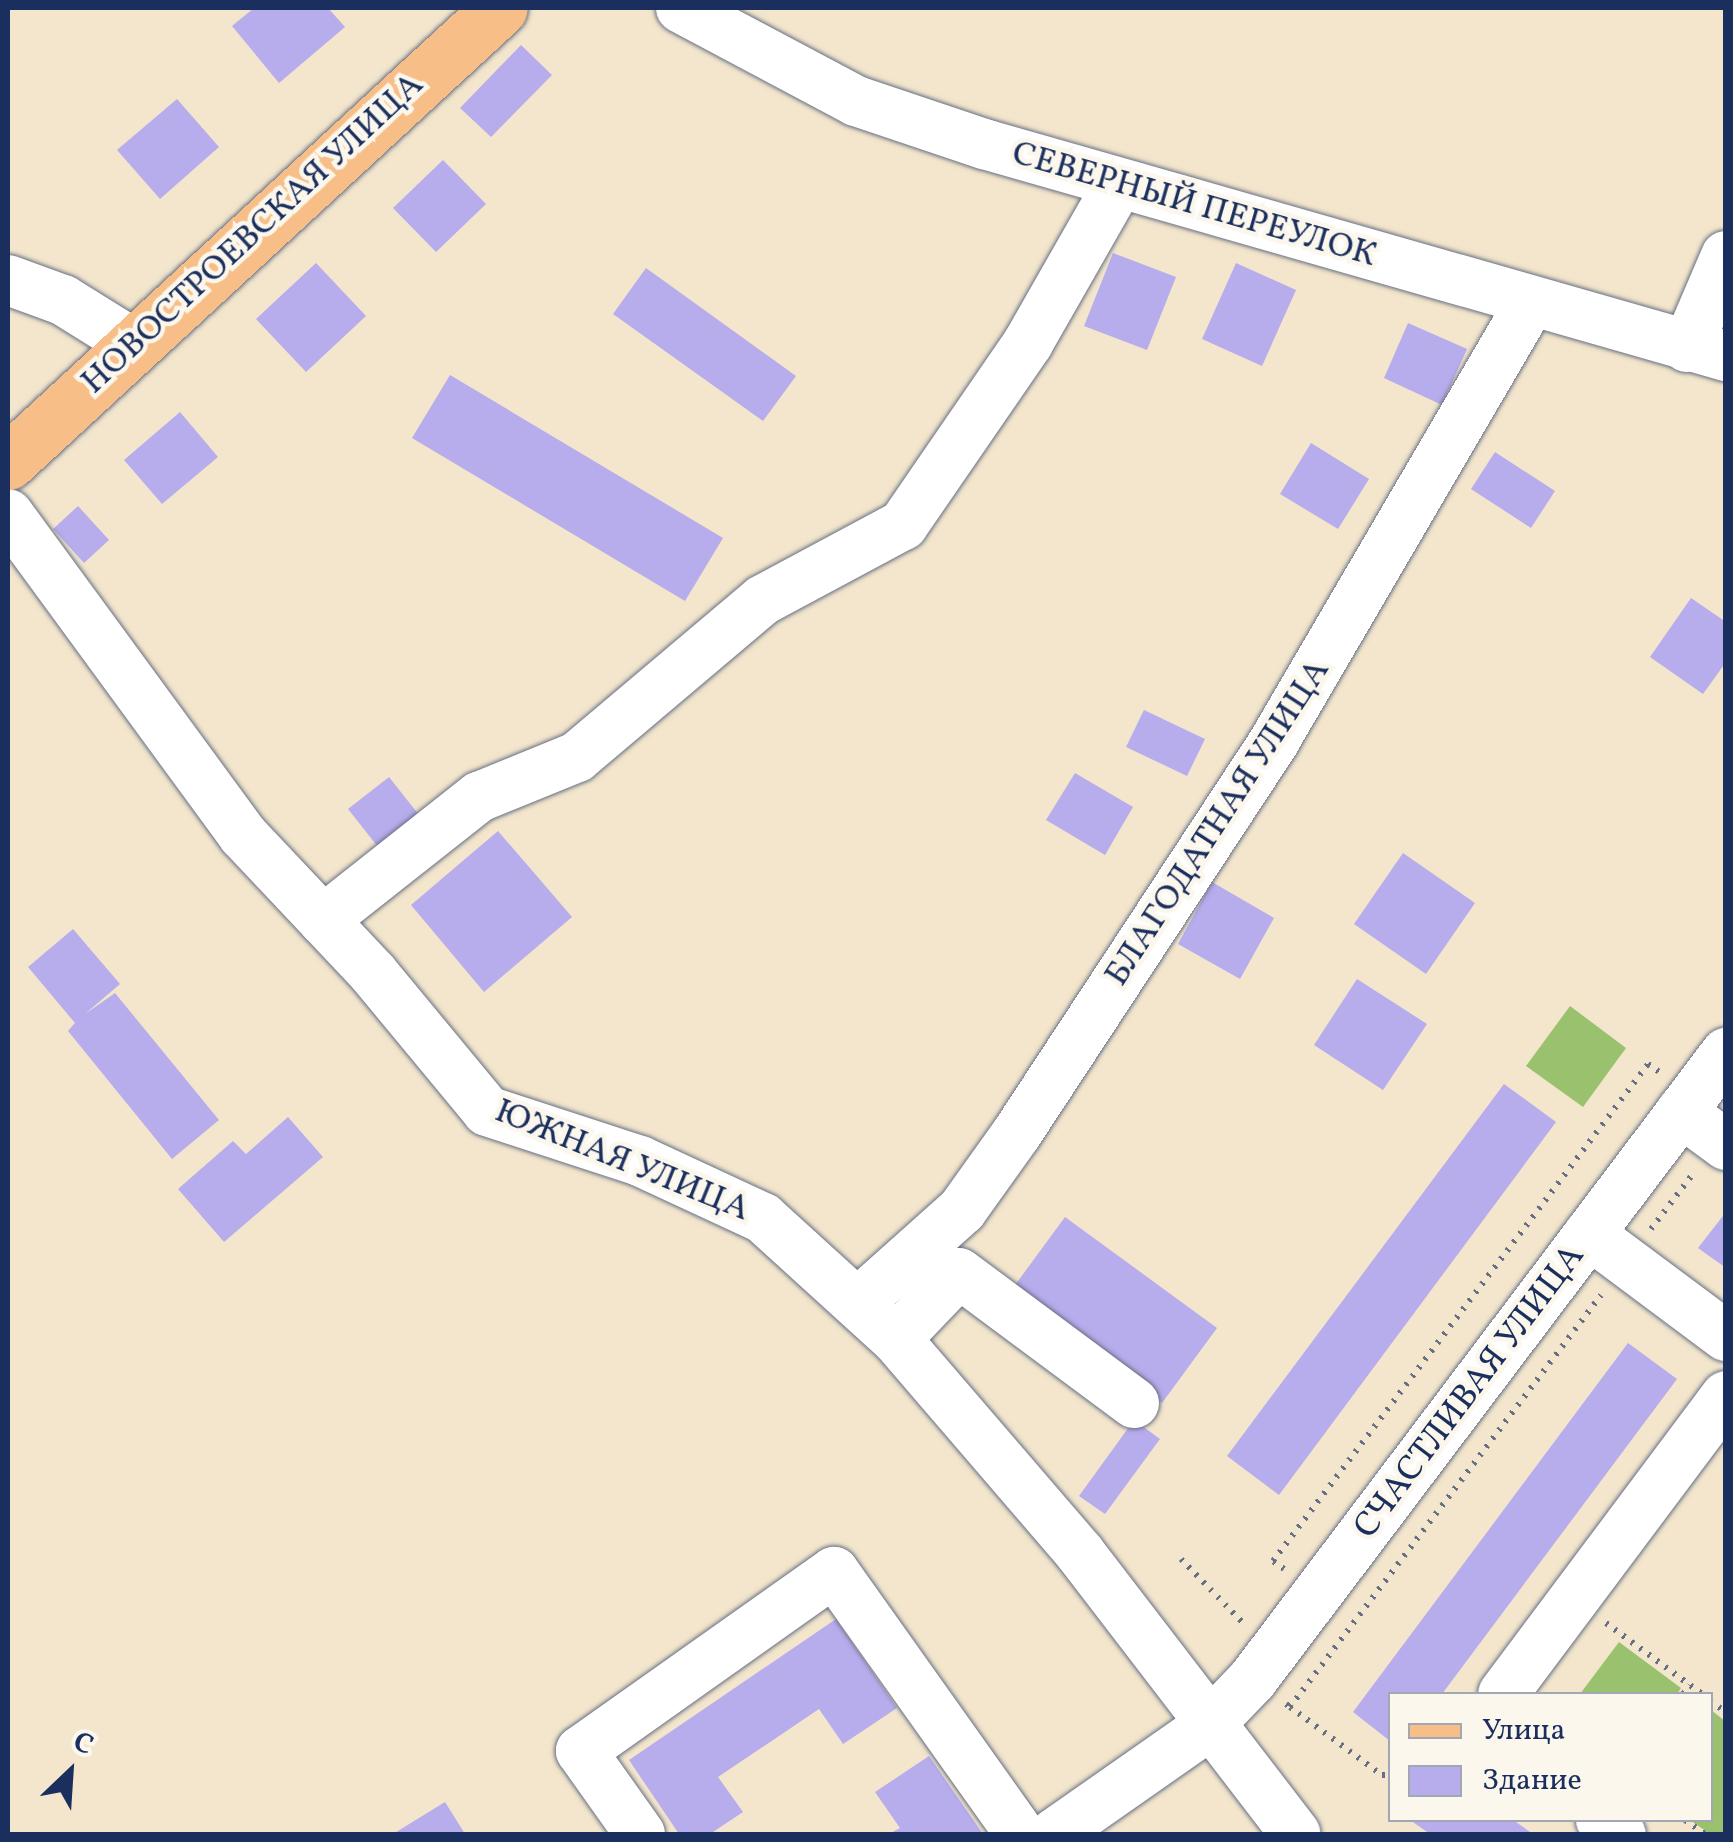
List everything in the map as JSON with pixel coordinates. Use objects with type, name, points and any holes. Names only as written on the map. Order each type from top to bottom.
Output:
[{"type":"main road","name":"НОВОСТРОЕВСКАЯ УЛИЦА","points":[[8,462],[132,343],[500,8]]},
{"type":"street","name":"СЕВЕРНЫЙ ПЕРЕУЛОК","points":[[682,8],[856,101],[1118,185],[1529,305],[1706,352]]},
{"type":"street","points":[[323,920],[480,798],[577,757],[762,600],[902,525],[1028,343],[1118,185]]},
{"type":"street","points":[[1706,352],[1726,256]]},
{"type":"street","points":[[8,280],[63,300],[132,343]]},
{"type":"street","name":"БЛАГОДАТНАЯ УЛИЦА","points":[[858,1304],[962,1210],[1018,1133],[1276,738],[1529,305]]},
{"type":"street","name":"ЮЖНАЯ УЛИЦА","points":[[8,514],[243,835],[323,920],[486,1112],[640,1162],[764,1218],[896,1339],[1080,1554],[1208,1726],[1296,1834]]},
{"type":"street","name":"СЧАСТЛИВАЯ УЛИЦА","points":[[1054,1834],[1208,1726],[1253,1679],[1589,1234],[1678,1098],[1726,1053]]},
{"type":"street","points":[[1678,1098],[1726,1145]]},
{"type":"street","points":[[1589,1234],[1726,1336]]},
{"type":"street","points":[[896,1339],[959,1273],[1134,1403]]},
{"type":"street","points":[[1504,1692],[1726,1396]]},
{"type":"street","points":[[640,1834],[581,1751],[834,1572],[1020,1834]]},
{"type":"path","points":[[1297,1579],[1273,1561],[1648,1064],[1678,1098]]},
{"type":"path","points":[[1181,1559],[1254,1635]]},
{"type":"path","points":[[1574,1599],[1699,1692]]},
{"type":"path","points":[[1685,1692],[1690,1685]]},
{"type":"path","points":[[1290,1708],[1382,1775],[1388,1774]]},
{"type":"green space","points":[[1570,1006],[1626,1048],[1583,1107],[1526,1066]]},
{"type":"green space","points":[[1619,1642],[1681,1688],[1678,1692],[1582,1692]]},
{"type":"green space","points":[[1713,1712],[1725,1721],[1725,1834],[1710,1834],[1693,1822],[1713,1822]]},
{"type":"building","points":[[254,8],[328,8],[345,27],[279,83],[232,26]]},
{"type":"building","points":[[521,45],[552,75],[491,137],[460,108]]},
{"type":"building","points":[[177,99],[219,147],[160,199],[117,150]]},
{"type":"building","points":[[443,160],[486,204],[436,252],[393,208]]},
{"type":"building","points":[[1113,253],[1176,277],[1147,350],[1084,326]]},
{"type":"building","points":[[316,263],[366,316],[306,372],[256,319]]},
{"type":"building","points":[[1236,263],[1296,290],[1262,366],[1202,339]]},
{"type":"building","points":[[646,268],[796,376],[763,421],[613,314]]},
{"type":"building","points":[[1408,323],[1467,349],[1442,405],[1384,378]]},
{"type":"building","points":[[450,375],[723,538],[685,601],[412,438]]},
{"type":"building","points":[[180,412],[218,457],[162,504],[124,460]]},
{"type":"building","points":[[1311,443],[1369,479],[1338,529],[1280,494]]},
{"type":"building","points":[[1495,452],[1555,491],[1531,528],[1471,489]]},
{"type":"building","points":[[78,506],[109,540],[84,563],[53,529]]},
{"type":"building","points":[[1691,598],[1726,622],[1726,662],[1703,694],[1650,657]]},
{"type":"building","points":[[1144,710],[1205,739],[1187,776],[1126,747]]},
{"type":"building","points":[[1075,773],[1133,807],[1105,855],[1046,820]]},
{"type":"building","points":[[389,777],[427,825],[386,857],[348,809]]},
{"type":"building","points":[[498,831],[572,917],[484,992],[411,905]]},
{"type":"building","points":[[1403,853],[1475,903],[1426,974],[1354,924]]},
{"type":"building","points":[[1212,882],[1274,918],[1240,979],[1178,944]]},
{"type":"building","points":[[73,929],[120,984],[85,1014],[115,993],[219,1120],[172,1159],[68,1031],[75,1023],[28,967]]},
{"type":"building","points":[[1357,979],[1427,1024],[1383,1090],[1314,1045]]},
{"type":"building","points":[[1504,1084],[1556,1122],[1279,1495],[1227,1456]]},
{"type":"building","points":[[288,1117],[323,1157],[224,1242],[178,1189],[233,1141],[246,1154]]},
{"type":"building","points":[[1726,1212],[1726,1268],[1698,1248]]},
{"type":"building","points":[[1065,1217],[1217,1328],[1162,1403],[1010,1292]]},
{"type":"building","points":[[1628,1343],[1677,1379],[1443,1692],[1388,1692],[1388,1739],[1353,1712]]},
{"type":"building","points":[[1134,1420],[1160,1439],[1105,1514],[1079,1496]]},
{"type":"building","points":[[836,1619],[897,1708],[843,1744],[819,1709],[718,1777],[743,1812],[710,1834],[679,1834],[629,1760]]},
{"type":"building","points":[[929,1756],[983,1834],[889,1834],[900,1828],[875,1792]]},
{"type":"building","points":[[445,1802],[465,1834],[393,1834]]},
{"type":"building","points":[[1413,1822],[1516,1822],[1533,1834],[1430,1834]]}]
